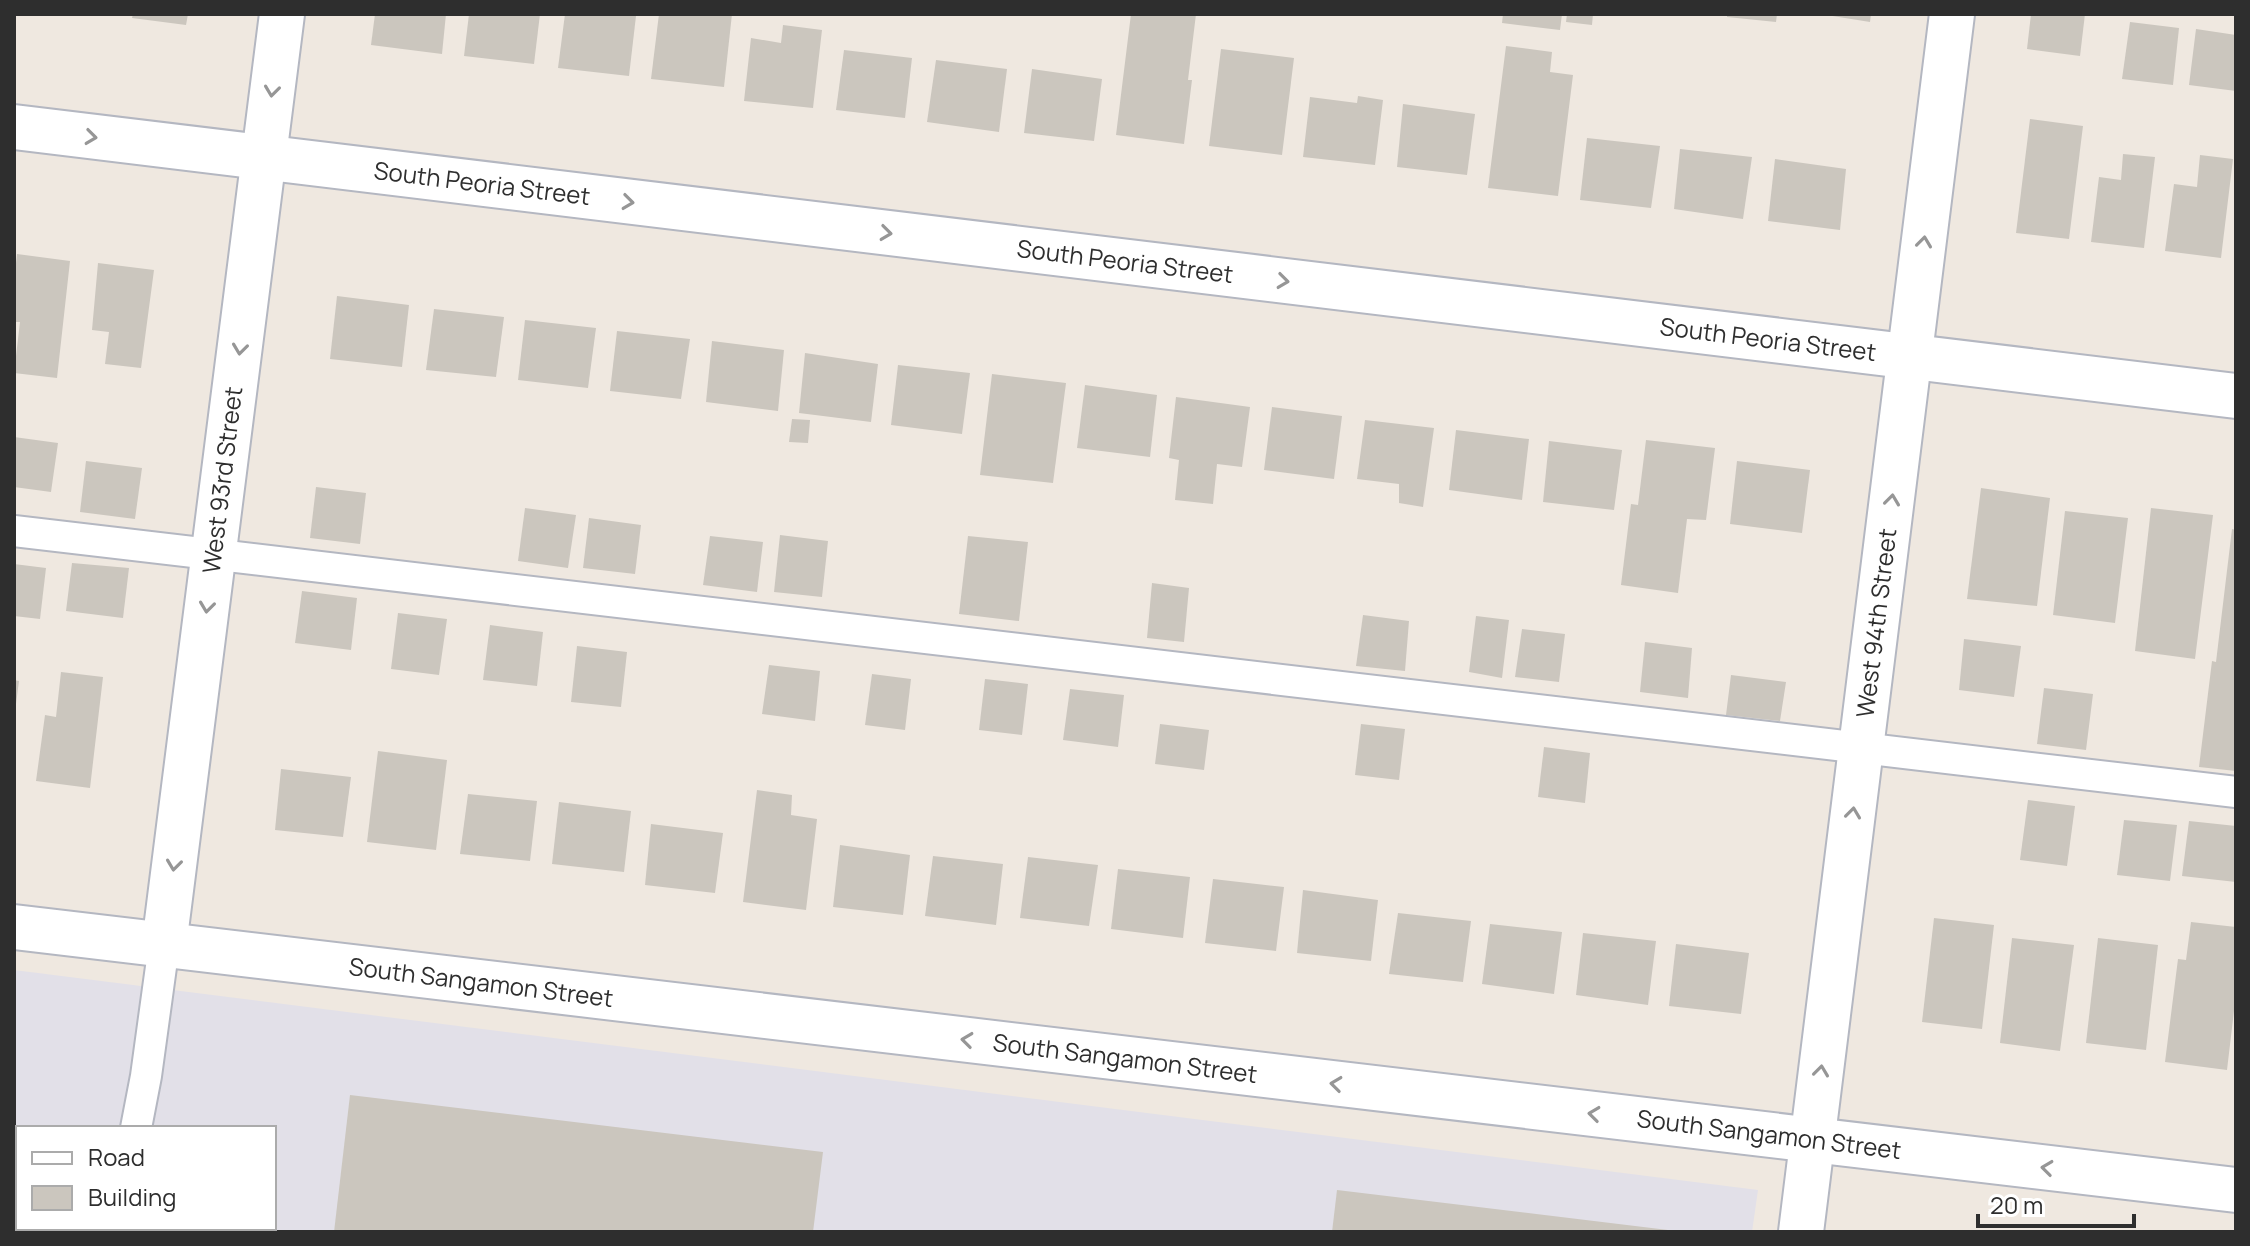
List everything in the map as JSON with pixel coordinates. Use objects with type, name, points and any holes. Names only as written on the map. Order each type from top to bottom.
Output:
[{"type":"street","name":"West 93rd Street","points":[[164,945],[282,14]]},
{"type":"street","name":"West 94th Street","points":[[1801,1232],[1952,14]]},
{"type":"street","name":"South Peoria Street","points":[[14,127],[2236,396]]},
{"type":"street","name":"South Sangamon Street","points":[[14,927],[2236,1190]]},
{"type":"lane","points":[[14,531],[2236,792]]},
{"type":"lane","points":[[136,1126],[164,945]]},
{"type":"shaded area","points":[[14,970],[1758,1190],[1752,1232],[14,1232]]},
{"type":"building","points":[[133,14],[188,14],[186,25],[132,18]]},
{"type":"building","points":[[375,14],[446,14],[442,54],[371,45]]},
{"type":"building","points":[[469,14],[540,14],[534,64],[464,56]]},
{"type":"building","points":[[565,14],[636,16],[629,76],[558,68]]},
{"type":"building","points":[[659,14],[732,14],[724,87],[651,79]]},
{"type":"building","points":[[1131,14],[1196,14],[1184,144],[1116,135]]},
{"type":"building","points":[[1503,14],[1562,14],[1560,30],[1502,23]]},
{"type":"building","points":[[1567,14],[1593,14],[1592,25],[1566,22]]},
{"type":"building","points":[[1727,14],[1777,14],[1776,22],[1727,17]]},
{"type":"building","points":[[1820,14],[1871,14],[1870,22]]},
{"type":"building","points":[[2031,14],[2085,14],[2080,56],[2027,49]]},
{"type":"building","points":[[2130,22],[2179,28],[2173,85],[2122,79]]},
{"type":"building","points":[[783,25],[822,30],[813,108],[744,101],[751,38],[781,43]]},
{"type":"building","points":[[2196,29],[2236,35],[2236,91],[2189,85]]},
{"type":"building","points":[[1506,46],[1552,52],[1550,72],[1573,75],[1558,196],[1488,188]]},
{"type":"building","points":[[1221,49],[1294,58],[1282,155],[1209,146]]},
{"type":"building","points":[[844,50],[912,58],[905,118],[836,110]]},
{"type":"building","points":[[936,60],[1007,69],[999,132],[927,122]]},
{"type":"building","points":[[1032,69],[1102,79],[1094,141],[1024,133]]},
{"type":"building","points":[[1358,96],[1383,100],[1375,165],[1303,157],[1310,97],[1357,103]]},
{"type":"building","points":[[1403,104],[1475,114],[1467,175],[1397,167]]},
{"type":"building","points":[[2030,119],[2083,126],[2069,239],[2016,233]]},
{"type":"building","points":[[1587,138],[1660,146],[1651,208],[1580,200]]},
{"type":"building","points":[[1680,149],[1752,157],[1743,219],[1674,209]]},
{"type":"building","points":[[2123,154],[2155,157],[2144,248],[2091,242],[2099,177],[2121,180]]},
{"type":"building","points":[[2200,155],[2233,159],[2221,258],[2165,251],[2174,184],[2197,187]]},
{"type":"building","points":[[1775,159],[1846,169],[1840,230],[1768,221]]},
{"type":"building","points":[[17,254],[70,261],[57,378],[14,373],[20,322],[14,322]]},
{"type":"building","points":[[98,263],[154,270],[141,368],[105,364],[109,332],[92,330]]},
{"type":"building","points":[[337,296],[409,305],[402,367],[330,359]]},
{"type":"building","points":[[434,309],[504,317],[496,377],[426,370]]},
{"type":"building","points":[[525,320],[596,328],[588,388],[518,380]]},
{"type":"building","points":[[617,331],[690,339],[681,399],[610,391]]},
{"type":"building","points":[[712,341],[784,350],[778,411],[706,402]]},
{"type":"building","points":[[805,353],[878,364],[871,422],[799,413]]},
{"type":"building","points":[[898,365],[970,373],[962,434],[891,425]]},
{"type":"building","points":[[992,374],[1066,383],[1053,483],[980,475]]},
{"type":"building","points":[[1085,385],[1157,395],[1150,457],[1077,448]]},
{"type":"building","points":[[1176,397],[1250,407],[1242,467],[1217,464],[1213,504],[1175,500],[1179,460],[1169,458]]},
{"type":"building","points":[[1272,407],[1342,416],[1334,479],[1264,470]]},
{"type":"building","points":[[792,419],[810,420],[808,443],[789,442]]},
{"type":"building","points":[[1365,420],[1434,428],[1423,507],[1399,503],[1399,484],[1357,479]]},
{"type":"building","points":[[1456,430],[1529,439],[1522,500],[1449,490]]},
{"type":"building","points":[[14,437],[58,443],[51,492],[14,487]]},
{"type":"building","points":[[1646,440],[1715,448],[1706,520],[1687,519],[1678,593],[1621,585],[1631,504],[1638,505]]},
{"type":"building","points":[[1549,441],[1622,450],[1614,510],[1543,502]]},
{"type":"building","points":[[86,461],[142,468],[135,519],[80,512]]},
{"type":"building","points":[[1737,461],[1810,470],[1802,533],[1730,524]]},
{"type":"building","points":[[316,487],[366,493],[360,544],[310,538]]},
{"type":"building","points":[[1981,488],[2050,498],[2037,606],[1967,599]]},
{"type":"building","points":[[525,508],[576,515],[568,568],[518,561]]},
{"type":"building","points":[[2151,508],[2213,515],[2195,659],[2135,651]]},
{"type":"building","points":[[2065,511],[2128,518],[2115,623],[2053,615]]},
{"type":"building","points":[[589,518],[641,525],[635,574],[583,568]]},
{"type":"building","points":[[2232,529],[2236,530],[2236,771],[2199,767],[2212,661],[2216,662]]},
{"type":"building","points":[[780,535],[828,541],[822,597],[774,592]]},
{"type":"building","points":[[710,536],[763,542],[757,592],[703,585]]},
{"type":"building","points":[[968,536],[1028,542],[1019,621],[959,614]]},
{"type":"building","points":[[72,563],[129,568],[123,618],[66,611]]},
{"type":"building","points":[[14,564],[46,568],[40,619],[14,616]]},
{"type":"building","points":[[1152,583],[1189,588],[1184,642],[1147,638]]},
{"type":"building","points":[[302,591],[357,598],[351,650],[295,643]]},
{"type":"building","points":[[398,613],[447,619],[439,675],[391,669]]},
{"type":"building","points":[[1363,615],[1409,621],[1405,671],[1356,666]]},
{"type":"building","points":[[1476,616],[1509,620],[1502,678],[1469,672]]},
{"type":"building","points":[[490,625],[543,632],[537,686],[483,680]]},
{"type":"building","points":[[1522,629],[1565,634],[1559,682],[1515,677]]},
{"type":"building","points":[[1964,639],[2021,646],[2014,697],[1959,690]]},
{"type":"building","points":[[1645,642],[1692,648],[1688,698],[1640,692]]},
{"type":"building","points":[[577,646],[627,652],[621,707],[571,702]]},
{"type":"building","points":[[769,665],[820,671],[815,721],[762,714]]},
{"type":"building","points":[[61,672],[103,677],[90,788],[36,781],[45,715],[56,717]]},
{"type":"building","points":[[872,674],[911,679],[905,730],[865,725]]},
{"type":"building","points":[[1731,675],[1786,682],[1780,721],[1726,715]]},
{"type":"building","points":[[985,679],[1028,684],[1022,735],[979,730]]},
{"type":"building","points":[[14,680],[19,681],[16,704],[14,704]]},
{"type":"building","points":[[2044,688],[2093,694],[2086,750],[2037,744]]},
{"type":"building","points":[[1070,689],[1124,695],[1118,747],[1063,740]]},
{"type":"building","points":[[1160,724],[1209,730],[1204,770],[1155,764]]},
{"type":"building","points":[[1361,724],[1405,729],[1399,780],[1355,775]]},
{"type":"building","points":[[1544,747],[1590,753],[1585,803],[1538,797]]},
{"type":"building","points":[[378,751],[447,760],[436,850],[367,842]]},
{"type":"building","points":[[281,769],[351,777],[343,837],[275,830]]},
{"type":"building","points":[[757,790],[792,795],[791,815],[817,819],[806,910],[743,902]]},
{"type":"building","points":[[468,794],[537,801],[530,861],[460,854]]},
{"type":"building","points":[[2028,800],[2075,806],[2067,866],[2020,860]]},
{"type":"building","points":[[559,802],[631,811],[624,872],[552,864]]},
{"type":"building","points":[[2124,820],[2177,825],[2170,881],[2117,875]]},
{"type":"building","points":[[2189,821],[2236,826],[2236,882],[2182,876]]},
{"type":"building","points":[[651,824],[723,833],[715,893],[645,885]]},
{"type":"building","points":[[840,845],[910,855],[903,915],[833,907]]},
{"type":"building","points":[[933,856],[1003,864],[996,925],[925,916]]},
{"type":"building","points":[[1028,857],[1098,865],[1089,926],[1020,918]]},
{"type":"building","points":[[1118,869],[1190,877],[1183,938],[1111,929]]},
{"type":"building","points":[[1213,879],[1284,887],[1276,951],[1205,943]]},
{"type":"building","points":[[1303,890],[1378,900],[1371,961],[1297,953]]},
{"type":"building","points":[[1398,913],[1471,921],[1463,982],[1389,974]]},
{"type":"building","points":[[1934,918],[1994,925],[1982,1029],[1922,1022]]},
{"type":"building","points":[[2191,922],[2236,927],[2236,994],[2227,1070],[2165,1062],[2178,959],[2186,960]]},
{"type":"building","points":[[1490,924],[1562,932],[1554,994],[1482,984]]},
{"type":"building","points":[[1583,933],[1656,941],[1648,1005],[1576,995]]},
{"type":"building","points":[[2012,938],[2074,945],[2060,1051],[2000,1043]]},
{"type":"building","points":[[2098,938],[2158,945],[2146,1050],[2086,1043]]},
{"type":"building","points":[[1676,944],[1749,953],[1741,1014],[1669,1006]]},
{"type":"building","points":[[350,1095],[823,1152],[813,1232],[334,1232]]},
{"type":"building","points":[[1337,1190],[1668,1230],[1668,1232],[1332,1232]]}]
